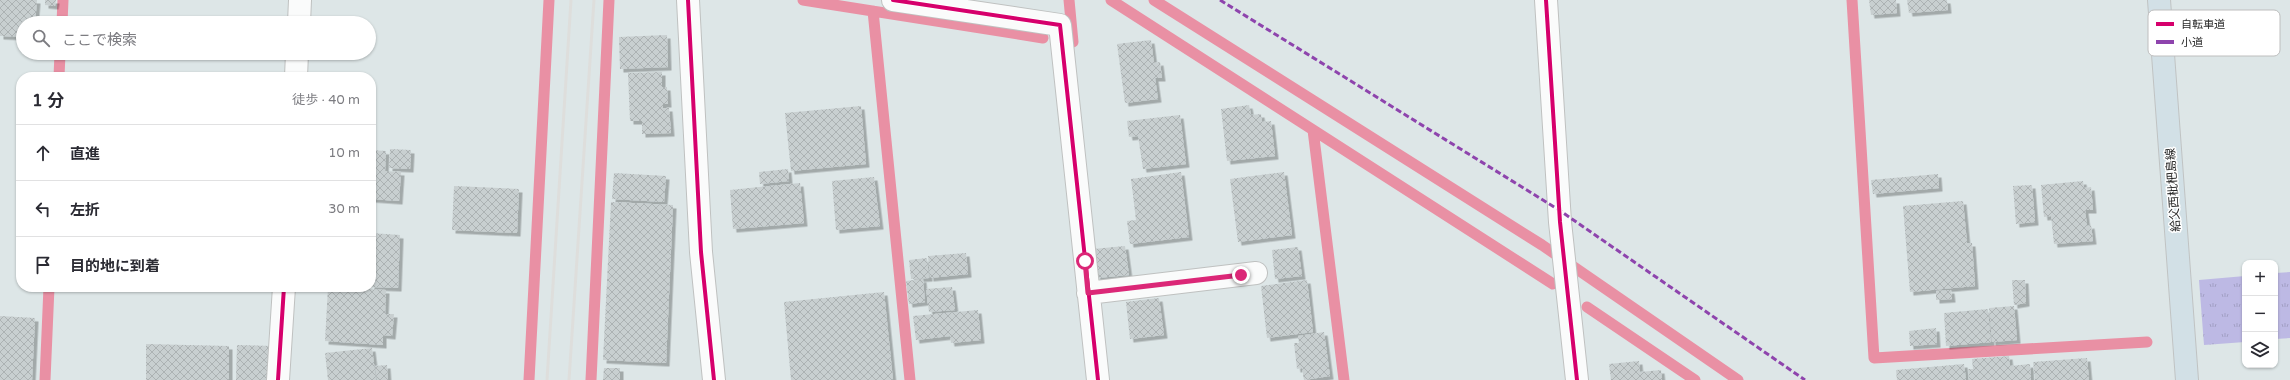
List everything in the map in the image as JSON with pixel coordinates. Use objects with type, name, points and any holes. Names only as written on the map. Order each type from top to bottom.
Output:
[{"type":"main road","name":"給父西枇杷島線","points":[[2159,0],[2160,10]]},
{"type":"main road","name":"給父西枇杷島線","points":[[2163,56],[2186,380]]},
{"type":"street","points":[[299,16],[300,0]]},
{"type":"street","points":[[688,0],[701,252],[714,380]]},
{"type":"street","points":[[893,0],[1060,25],[1098,380]]},
{"type":"street","points":[[1546,0],[1560,222],[1577,380]]},
{"type":"street","points":[[296,72],[297,60]]},
{"type":"street","points":[[1088,293],[1256,273]]},
{"type":"street","points":[[278,380],[284,292]]},
{"type":"green space","points":[[2290,272],[2290,338],[2278,339],[2278,273]]},
{"type":"green space","points":[[2242,276],[2242,342],[2204,345],[2199,280]]},
{"type":"building","points":[[0,0],[37,0],[36,16],[16,16],[16,37],[0,36]]},
{"type":"building","points":[[45,0],[56,0],[55,6],[45,5]]},
{"type":"building","points":[[1869,0],[1896,0],[1897,13],[1871,15]]},
{"type":"building","points":[[1907,0],[1947,0],[1948,10],[1909,13]]},
{"type":"building","points":[[667,35],[668,67],[620,69],[619,37]]},
{"type":"building","points":[[1151,40],[1154,63],[1160,62],[1162,78],[1155,78],[1158,99],[1125,103],[1117,44]]},
{"type":"building","points":[[662,72],[662,87],[667,87],[668,104],[663,104],[663,108],[669,108],[671,133],[642,134],[642,121],[630,121],[628,73]]},
{"type":"building","points":[[1249,105],[1251,115],[1261,114],[1262,122],[1271,121],[1275,156],[1227,161],[1221,109]]},
{"type":"building","points":[[861,106],[866,164],[791,171],[785,113]]},
{"type":"building","points":[[1180,115],[1186,164],[1143,169],[1138,136],[1129,137],[1127,121]]},
{"type":"building","points":[[390,149],[411,150],[410,169],[389,168]]},
{"type":"building","points":[[376,150],[386,151],[385,171],[401,172],[399,201],[376,199]]},
{"type":"building","points":[[788,169],[789,181],[760,184],[759,172]]},
{"type":"building","points":[[1181,172],[1189,237],[1130,244],[1127,221],[1136,220],[1131,179]]},
{"type":"building","points":[[1284,172],[1292,235],[1238,242],[1230,179]]},
{"type":"building","points":[[614,173],[666,176],[664,202],[612,199]]},
{"type":"building","points":[[1938,174],[1939,188],[1873,194],[1871,180]]},
{"type":"building","points":[[874,177],[880,226],[836,230],[832,181]]},
{"type":"building","points":[[2083,181],[2084,188],[2091,187],[2093,210],[2085,210],[2087,226],[2091,225],[2093,241],[2054,244],[2051,216],[2044,217],[2041,185]]},
{"type":"building","points":[[800,183],[804,223],[733,229],[730,190]]},
{"type":"building","points":[[2032,185],[2035,222],[2016,224],[2013,186]]},
{"type":"building","points":[[454,186],[519,189],[517,233],[452,230]]},
{"type":"building","points":[[1963,201],[1967,243],[1972,243],[1975,286],[1910,292],[1903,206]]},
{"type":"building","points":[[611,202],[673,205],[666,363],[603,360]]},
{"type":"building","points":[[376,233],[400,235],[398,288],[376,287]]},
{"type":"building","points":[[1125,246],[1129,275],[1097,278],[1093,249]]},
{"type":"building","points":[[1298,247],[1302,276],[1275,279],[1272,250]]},
{"type":"building","points":[[966,253],[968,274],[930,278],[928,256]]},
{"type":"building","points":[[927,258],[929,278],[911,279],[909,260]]},
{"type":"building","points":[[923,279],[925,302],[909,304],[906,281]]},
{"type":"building","points":[[1307,280],[1313,332],[1267,338],[1261,286]]},
{"type":"building","points":[[2012,280],[2025,280],[2026,303],[2014,305]]},
{"type":"building","points":[[952,287],[955,310],[929,312],[926,289]]},
{"type":"building","points":[[376,289],[386,290],[385,314],[394,314],[392,336],[383,335],[383,345],[325,341],[328,292],[376,292]]},
{"type":"building","points":[[1951,290],[1952,299],[1936,300],[1936,291]]},
{"type":"building","points":[[884,292],[893,380],[791,380],[784,302]]},
{"type":"building","points":[[1159,298],[1164,335],[1130,339],[1126,302]]},
{"type":"building","points":[[2014,306],[2017,340],[1992,342],[1989,308]]},
{"type":"building","points":[[1988,309],[1991,342],[1946,346],[1944,313]]},
{"type":"building","points":[[978,310],[981,340],[951,343],[950,336],[916,340],[913,316]]},
{"type":"building","points":[[0,316],[35,318],[32,380],[0,380]]},
{"type":"building","points":[[1936,328],[1937,344],[1910,346],[1909,331]]},
{"type":"building","points":[[1324,332],[1330,376],[1304,380],[1302,368],[1297,369],[1294,343],[1299,343],[1298,336]]},
{"type":"building","points":[[146,344],[229,346],[229,380],[146,380]]},
{"type":"building","points":[[237,345],[271,346],[270,380],[236,380]]},
{"type":"building","points":[[372,348],[376,380],[328,380],[325,353]]},
{"type":"building","points":[[2009,356],[2010,366],[2030,364],[2031,380],[1969,380],[1968,369],[1973,369],[1972,359]]},
{"type":"building","points":[[2087,358],[2089,380],[2035,380],[2033,362]]},
{"type":"building","points":[[1639,361],[1640,372],[1661,370],[1662,380],[1611,380],[1609,364]]},
{"type":"building","points":[[1964,364],[1966,380],[1897,380],[1896,370]]},
{"type":"building","points":[[387,365],[388,380],[377,380],[375,366]]},
{"type":"building","points":[[604,368],[620,368],[620,380],[603,380]]},
{"type":"waterway","points":[[62,16],[63,0]]},
{"type":"waterway","points":[[529,380],[549,0]]},
{"type":"waterway","points":[[591,380],[609,0]]},
{"type":"waterway","points":[[803,0],[1043,38]]},
{"type":"waterway","points":[[1069,0],[1073,42]]},
{"type":"waterway","points":[[1111,0],[1553,284]]},
{"type":"waterway","points":[[1154,0],[1542,245],[1738,380]]},
{"type":"waterway","points":[[1852,0],[1874,358],[2147,342]]},
{"type":"waterway","points":[[873,11],[910,380]]},
{"type":"waterway","points":[[59,72],[60,60]]},
{"type":"waterway","points":[[1313,130],[1344,380]]},
{"type":"waterway","points":[[45,380],[49,292]]},
{"type":"waterway","points":[[1587,307],[1695,380]]},
{"type":"railway","points":[[547,380],[571,0]]},
{"type":"railway","points":[[569,380],[594,0]]},
{"type":"marked path","points":[[1220,0],[1559,210],[1805,380]]},
{"type":"cycle path","points":[[688,0],[701,252],[714,380]]},
{"type":"cycle path","points":[[893,0],[1060,25],[1098,380]]},
{"type":"cycle path","points":[[1546,0],[1560,222],[1577,380]]},
{"type":"cycle path","points":[[278,380],[284,292]]},
{"type":"route","points":[[1085,261],[1088,293],[1241,275]]}]
